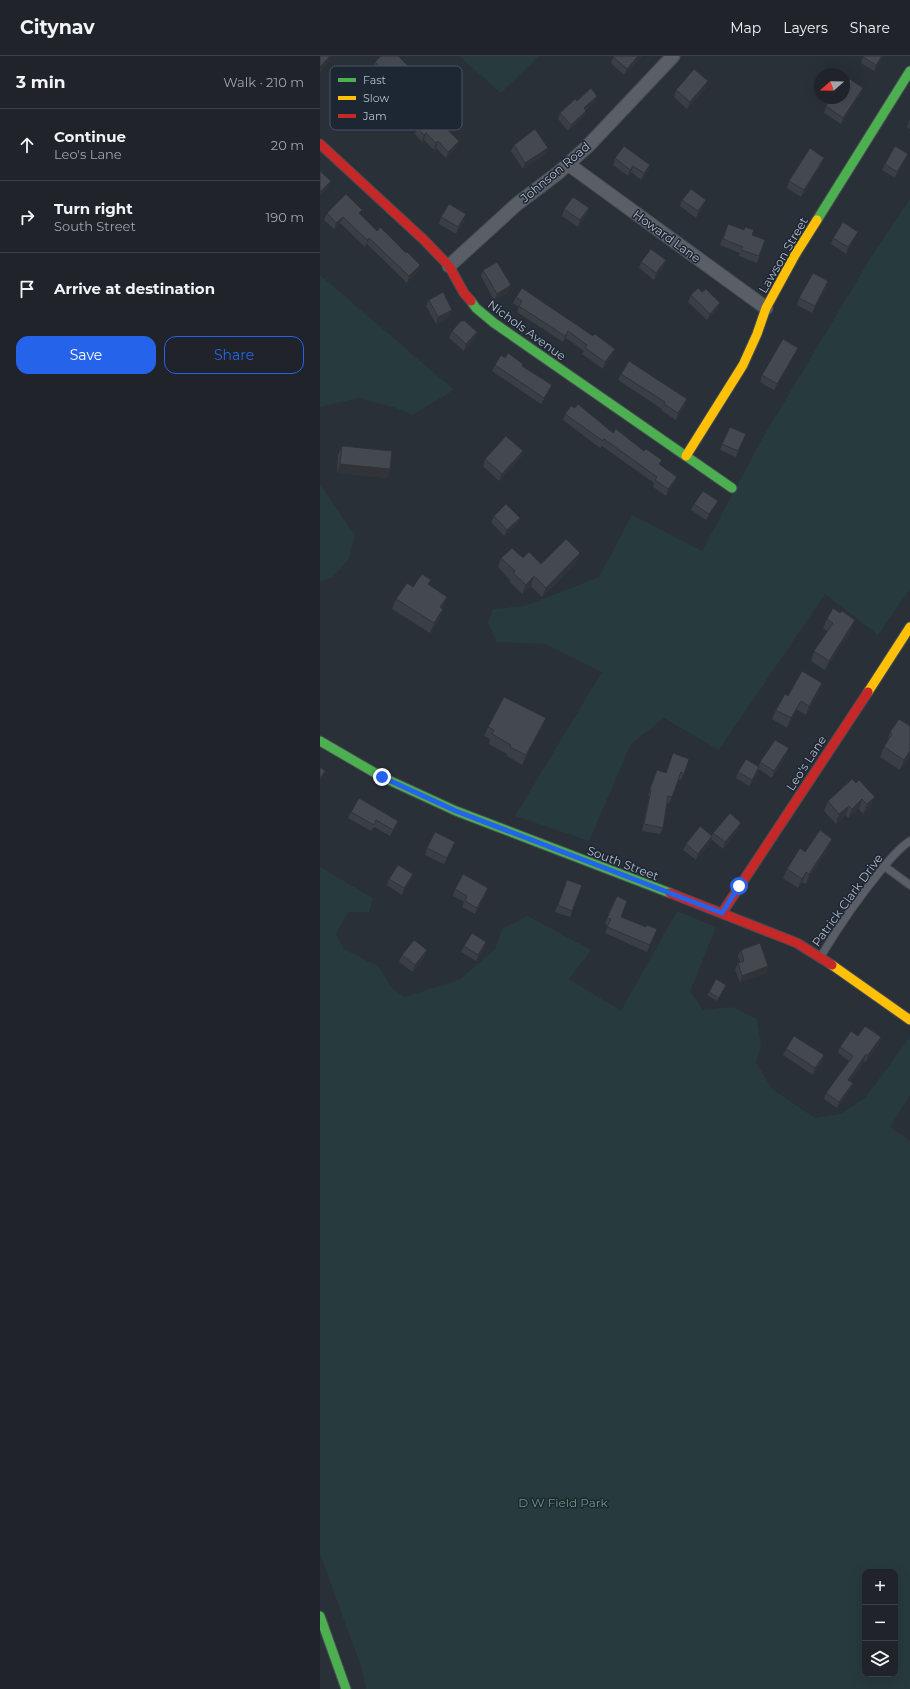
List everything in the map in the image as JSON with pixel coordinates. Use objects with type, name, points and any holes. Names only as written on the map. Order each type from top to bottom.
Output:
[{"type":"street","name":"Johnson Road","points":[[449,266],[517,204],[568,164],[588,146],[673,56]]},
{"type":"street","name":"Lawson Street","points":[[686,456],[743,365],[757,334],[766,308],[795,255],[910,71]]},
{"type":"street","name":"Nichols Avenue","points":[[320,144],[424,240],[449,266],[464,293],[476,308],[494,323],[732,488]]},
{"type":"street","name":"Howard Lane","points":[[568,164],[766,308]]},
{"type":"street","name":"Leo's Lane","points":[[722,913],[910,627]]},
{"type":"street","name":"South Street","points":[[320,741],[362,767],[424,797],[534,842],[797,943],[821,956],[910,1020]]},
{"type":"street","points":[[320,1616],[346,1689]]},
{"type":"lane","name":"Patrick Clark Drive","points":[[821,956],[841,924],[884,866],[896,852],[910,841]]},
{"type":"lane","points":[[884,866],[910,885]]},
{"type":"green space","points":[[459,56],[539,56],[501,93]]},
{"type":"green space","points":[[910,199],[910,589],[878,635],[825,594],[719,750],[664,718],[631,744],[589,841],[515,816],[602,672],[545,644],[497,642],[488,623],[493,609],[525,606],[599,577],[632,515],[702,551],[762,439],[873,254]]},
{"type":"green space","points":[[320,275],[454,390],[412,415],[396,408],[358,398],[320,407]]},
{"type":"green space","points":[[320,485],[355,535],[349,559],[332,578],[320,581]]},
{"type":"green space","name":"D W Field Park","points":[[320,867],[373,898],[369,912],[348,912],[336,934],[344,949],[379,967],[392,988],[404,997],[459,980],[495,949],[502,929],[528,916],[591,950],[569,979],[621,1011],[677,911],[716,927],[690,992],[703,1010],[732,1007],[757,1019],[761,1047],[756,1062],[772,1089],[815,1118],[840,1114],[865,1098],[910,1037],[910,1095],[890,1127],[910,1141],[910,1689],[366,1689],[362,1669],[320,1554]]},
{"type":"building","points":[[320,56],[330,56],[320,67]]},
{"type":"building","points":[[381,56],[398,56],[408,66],[379,66],[375,62]]},
{"type":"building","points":[[638,56],[627,69],[613,57]]},
{"type":"building","points":[[863,56],[882,56],[876,65]]},
{"type":"building","points":[[694,69],[708,81],[690,102],[676,90]]},
{"type":"building","points":[[850,79],[863,88],[843,118],[826,106],[828,104],[850,104]]},
{"type":"building","points":[[591,88],[597,96],[584,108],[586,111],[571,125],[560,113],[575,99],[577,101]]},
{"type":"building","points":[[535,129],[548,148],[525,163],[514,145]]},
{"type":"building","points":[[419,130],[448,130],[459,141],[448,152],[438,141],[436,143],[426,133],[424,135]]},
{"type":"building","points":[[624,146],[650,165],[644,173],[633,166],[630,170],[615,158]]},
{"type":"building","points":[[895,146],[908,154],[897,172],[885,164]]},
{"type":"building","points":[[810,148],[824,158],[804,190],[789,181]]},
{"type":"building","points":[[320,171],[331,181],[320,192]]},
{"type":"building","points":[[691,189],[706,200],[698,211],[682,200]]},
{"type":"building","points":[[346,194],[362,210],[359,213],[377,231],[380,227],[420,265],[409,276],[369,238],[367,240],[343,217],[336,223],[327,213]]},
{"type":"building","points":[[573,197],[589,208],[580,220],[564,209]]},
{"type":"building","points":[[449,204],[466,214],[458,227],[441,217]]},
{"type":"building","points":[[843,222],[858,232],[848,247],[833,238]]},
{"type":"building","points":[[728,224],[744,230],[745,227],[754,230],[752,235],[765,240],[759,256],[741,250],[743,247],[723,239]]},
{"type":"building","points":[[651,249],[666,260],[656,273],[641,262]]},
{"type":"building","points":[[497,262],[511,285],[497,294],[483,270]]},
{"type":"building","points":[[813,273],[828,281],[815,306],[799,298]]},
{"type":"building","points":[[522,288],[593,336],[595,334],[615,349],[605,362],[585,348],[587,345],[568,331],[565,336],[519,306],[522,301],[516,297]]},
{"type":"building","points":[[698,288],[702,292],[706,289],[720,303],[710,314],[691,295]]},
{"type":"building","points":[[443,292],[452,310],[438,317],[429,300]]},
{"type":"building","points":[[461,321],[465,321],[477,332],[466,344],[452,331]]},
{"type":"building","points":[[783,339],[798,348],[777,384],[762,375]]},
{"type":"building","points":[[508,353],[523,364],[522,366],[552,385],[544,398],[495,365],[501,355],[505,358]]},
{"type":"building","points":[[629,361],[687,399],[678,413],[664,404],[665,402],[621,374]]},
{"type":"building","points":[[578,404],[613,433],[616,429],[644,451],[646,449],[662,460],[659,464],[677,477],[668,489],[655,480],[657,477],[604,439],[603,441],[565,414],[571,406],[575,408]]},
{"type":"building","points":[[730,427],[746,434],[738,451],[722,444]]},
{"type":"building","points":[[506,436],[523,451],[502,474],[485,459]]},
{"type":"building","points":[[342,446],[392,451],[390,469],[340,464]]},
{"type":"building","points":[[703,491],[718,501],[709,514],[694,504]]},
{"type":"building","points":[[506,504],[520,518],[507,530],[494,516]]},
{"type":"building","points":[[566,539],[580,553],[546,588],[534,576],[526,585],[513,573],[515,571],[501,558],[512,548],[523,558],[529,552],[541,564]]},
{"type":"building","points":[[422,574],[431,580],[428,584],[447,597],[440,607],[443,609],[434,623],[396,599],[407,583],[413,587]]},
{"type":"building","points":[[833,608],[840,613],[842,611],[855,620],[829,661],[814,651],[833,623],[827,619]]},
{"type":"building","points":[[802,671],[822,683],[809,706],[801,701],[791,718],[776,710],[785,694],[788,696]]},
{"type":"building","points":[[504,697],[546,718],[526,755],[510,747],[511,745],[492,734],[494,730],[488,727]]},
{"type":"building","points":[[899,719],[910,726],[910,751],[904,760],[884,747],[892,734],[890,732]]},
{"type":"building","points":[[775,740],[789,748],[774,771],[760,762]]},
{"type":"building","points":[[673,753],[689,759],[684,774],[681,772],[672,797],[668,796],[663,828],[644,824],[650,789],[657,770],[666,773]]},
{"type":"building","points":[[746,759],[759,767],[752,780],[738,772]]},
{"type":"building","points":[[320,767],[325,771],[320,779]]},
{"type":"building","points":[[852,779],[856,783],[859,780],[875,797],[867,804],[862,799],[852,809],[849,806],[839,814],[828,801]]},
{"type":"building","points":[[359,798],[398,821],[393,830],[376,820],[374,825],[351,812]]},
{"type":"building","points":[[730,813],[741,823],[725,842],[713,833]]},
{"type":"building","points":[[700,826],[712,836],[698,854],[686,844]]},
{"type":"building","points":[[820,830],[832,839],[809,874],[806,872],[802,879],[787,869],[800,848],[805,852]]},
{"type":"building","points":[[435,832],[455,842],[447,858],[427,848]]},
{"type":"building","points":[[398,865],[413,874],[404,888],[389,879]]},
{"type":"building","points":[[463,874],[488,888],[477,908],[465,901],[467,896],[455,889]]},
{"type":"building","points":[[567,880],[582,885],[572,911],[558,905]]},
{"type":"building","points":[[617,896],[627,901],[621,917],[646,927],[647,925],[657,929],[650,945],[607,927],[611,919],[607,918]]},
{"type":"building","points":[[472,933],[486,942],[478,955],[464,946]]},
{"type":"building","points":[[414,940],[427,950],[415,965],[402,955]]},
{"type":"building","points":[[760,943],[768,966],[742,976],[738,963],[744,961],[741,950]]},
{"type":"building","points":[[716,979],[726,985],[719,998],[709,992]]},
{"type":"building","points":[[865,1026],[881,1037],[868,1055],[866,1054],[848,1080],[853,1083],[839,1102],[826,1093],[853,1056],[840,1047],[851,1031],[858,1036]]},
{"type":"building","points":[[794,1036],[824,1055],[815,1068],[786,1049]]},
{"type":"traffic: fast","points":[[817,220],[910,71]]},
{"type":"traffic: fast","points":[[471,301],[476,308],[494,323],[732,488]]},
{"type":"traffic: fast","points":[[320,741],[382,777],[456,811],[670,893]]},
{"type":"traffic: fast","points":[[320,1616],[346,1689]]},
{"type":"traffic: slow","points":[[686,456],[743,365],[757,334],[766,308],[795,255],[817,220]]},
{"type":"traffic: slow","points":[[868,692],[910,627]]},
{"type":"traffic: slow","points":[[832,965],[910,1020]]},
{"type":"traffic: jam","points":[[320,144],[424,240],[449,266],[464,293],[471,301]]},
{"type":"traffic: jam","points":[[722,913],[868,692]]},
{"type":"traffic: jam","points":[[670,893],[797,943],[832,965]]},
{"type":"route","points":[[382,777],[456,811],[722,913],[739,886]]}]
